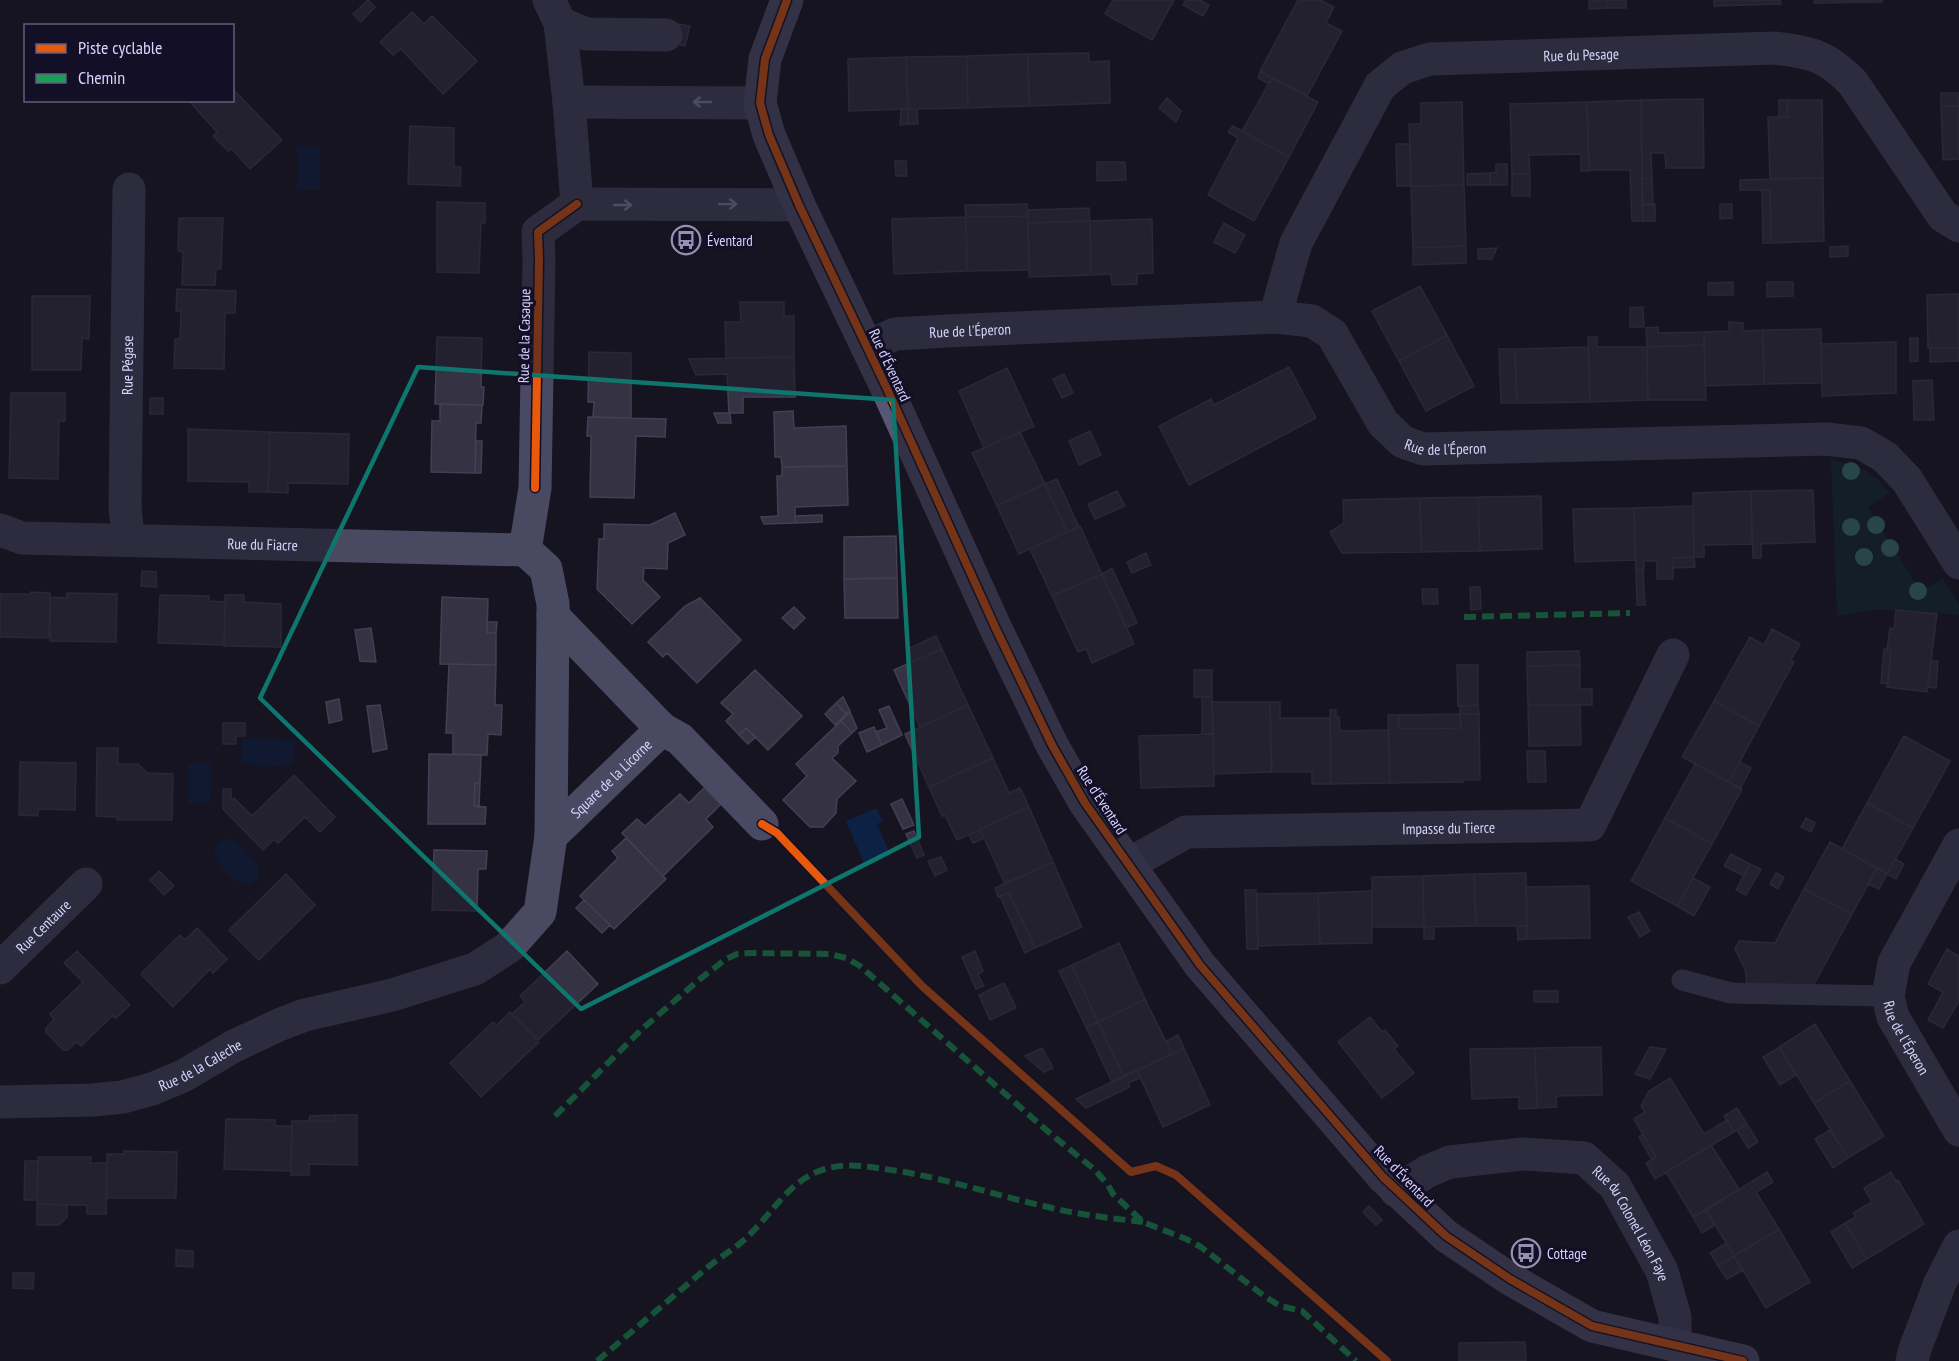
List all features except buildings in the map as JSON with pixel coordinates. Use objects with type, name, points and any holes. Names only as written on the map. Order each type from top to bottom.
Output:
[{"type":"street","name":"Rue d'Éventard","points":[[787,0],[765,59],[760,103],[769,135],[799,205],[867,347],[996,629],[1052,745],[1085,803],[1200,964],[1396,1191],[1446,1236],[1488,1265],[1592,1326],[1743,1361]]},
{"type":"street","points":[[554,11],[586,34],[666,35]]},
{"type":"street","points":[[554,11],[569,102],[577,204],[799,205]]},
{"type":"street","name":"Rue du Pesage","points":[[1275,317],[1296,243],[1380,86],[1402,68],[1430,59],[1775,48],[1801,51],[1824,58],[1840,69],[1853,83],[1943,216],[1959,226]]},
{"type":"street","points":[[569,102],[760,103]]},
{"type":"street","name":"Rue Pégase","points":[[128,539],[125,507],[129,189]]},
{"type":"street","name":"Rue de la Casaque","points":[[525,550],[535,488],[538,232],[577,204]]},
{"type":"street","name":"Rue de l'Éperon","points":[[867,347],[895,334],[925,332],[1275,317],[1312,321],[1332,334],[1383,423],[1403,441],[1423,449],[1826,439],[1860,442],[1885,457],[1907,480],[1959,563]]},
{"type":"street","name":"Rue du Fiacre","points":[[0,530],[22,538],[525,550]]},
{"type":"street","name":"Square de la Licorne","points":[[392,995],[475,969],[509,947],[540,912],[551,836],[553,604],[546,569],[525,550]]},
{"type":"street","name":"Square de la Licorne","points":[[551,836],[662,729],[553,616]]},
{"type":"street","name":"Impasse du Tierce","points":[[1129,864],[1186,832],[1590,825],[1672,655]]},
{"type":"street","points":[[662,729],[680,739],[762,824]]},
{"type":"street","name":"Rue de l'Éperon","points":[[1959,845],[1894,963],[1888,996],[1893,1017],[1959,1130]]},
{"type":"street","name":"Rue Centaure","points":[[0,968],[86,884]]},
{"type":"street","name":"Rue de la Caleche","points":[[0,1102],[123,1097],[183,1077],[234,1046],[281,1024],[305,1015],[392,995]]},
{"type":"street","name":"Rue du Colonel Léon Faye","points":[[1396,1191],[1428,1171],[1450,1162],[1523,1154],[1584,1158],[1615,1186],[1662,1271],[1675,1317],[1675,1345]]},
{"type":"street","points":[[1912,1361],[1940,1283],[1959,1246]]},
{"type":"lane","points":[[1682,980],[1731,993],[1888,996]]},
{"type":"highlighted area","points":[[418,367],[893,400],[919,837],[581,1009],[260,698]]},
{"type":"green space","points":[[1831,460],[1864,469],[1876,478],[1889,493],[1868,507],[1921,592],[1943,579],[1959,604],[1959,615],[1869,610],[1837,616]]},
{"type":"water","points":[[297,146],[320,147],[320,190],[297,190]]},
{"type":"water","points":[[264,737],[295,741],[294,764],[269,767],[242,763],[242,740]]},
{"type":"water","points":[[212,762],[211,803],[188,803],[188,763]]},
{"type":"water","points":[[876,808],[883,821],[877,824],[891,856],[866,868],[846,821]]},
{"type":"water","points":[[225,839],[242,846],[258,868],[259,874],[251,884],[242,884],[218,862],[215,854],[216,846]]},
{"type":"marked path","points":[[1464,617],[1630,613]]},
{"type":"marked path","points":[[555,1116],[642,1029],[726,959],[737,954],[750,953],[830,954],[846,958],[860,966],[1053,1136],[1094,1169],[1113,1194],[1143,1222],[1201,1247],[1264,1296],[1280,1306],[1302,1311],[1356,1361]]},
{"type":"marked path","points":[[597,1361],[708,1267],[744,1240],[790,1190],[812,1174],[825,1169],[855,1166],[905,1172],[1060,1210],[1143,1222]]},
{"type":"cycle path","points":[[787,0],[765,59],[760,103],[769,135],[799,205],[889,393],[996,629],[1052,745],[1085,803],[1200,965],[1383,1177],[1446,1236],[1510,1279],[1592,1326],[1743,1361]]},
{"type":"cycle path","points":[[535,488],[538,232],[577,204]]},
{"type":"cycle path","points":[[762,824],[777,833],[922,986],[1131,1172],[1156,1166],[1176,1175],[1387,1361]]},
{"type":"place","name":"Éventard","points":[[686,240]]},
{"type":"place","name":"Cottage","points":[[1526,1253]]}]
